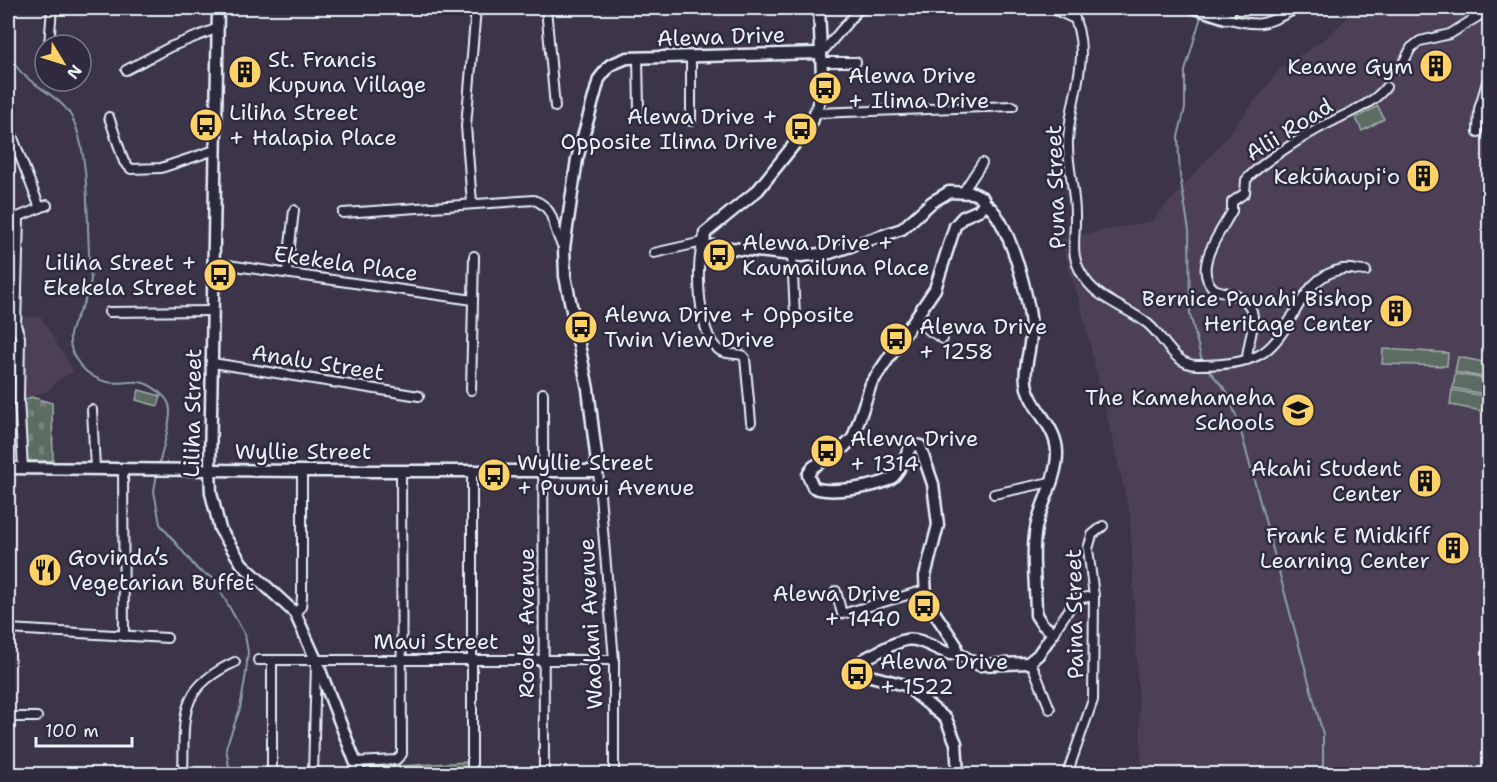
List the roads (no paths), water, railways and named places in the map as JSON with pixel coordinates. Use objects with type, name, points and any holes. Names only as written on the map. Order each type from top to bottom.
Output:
[{"type":"street","points":[[50,33],[52,8]]},
{"type":"street","name":"Liliha Street","points":[[218,8],[210,470],[216,517],[228,544],[248,570],[277,594],[295,613],[316,660],[360,774]]},
{"type":"street","points":[[472,203],[466,126],[476,8]]},
{"type":"street","points":[[546,8],[555,107]]},
{"type":"street","points":[[751,422],[746,358],[717,349],[704,327],[698,264],[703,242],[709,230],[758,190],[801,137],[816,113],[820,57],[819,8]]},
{"type":"street","points":[[820,57],[859,9],[864,8]]},
{"type":"street","points":[[1051,8],[1075,19]]},
{"type":"street","name":"Puna Street","points":[[1070,8],[1075,19],[1082,64],[1068,142],[1075,215],[1072,243],[1080,272],[1103,298],[1140,317],[1155,329],[1182,363],[1195,366],[1247,360]]},
{"type":"street","points":[[1226,18],[1231,8]]},
{"type":"street","points":[[1200,10],[1252,25],[1265,24],[1299,8]]},
{"type":"street","points":[[1400,69],[1416,44],[1430,37],[1450,34],[1490,9]]},
{"type":"street","points":[[126,70],[170,47],[218,28]]},
{"type":"street","points":[[691,56],[691,121]]},
{"type":"street","points":[[638,57],[639,109]]},
{"type":"street","name":"Alewa Drive","points":[[598,471],[588,389],[565,276],[564,248],[577,159],[599,79],[610,65],[618,60],[638,57],[820,57]]},
{"type":"street","points":[[820,57],[856,62]]},
{"type":"street","points":[[1478,132],[1479,109],[1490,72]]},
{"type":"street","name":"Alii Road","points":[[1247,360],[1247,343],[1254,320],[1252,309],[1241,298],[1214,289],[1204,272],[1206,262],[1232,211],[1232,202],[1245,193],[1246,180],[1257,170],[1324,125],[1377,99],[1386,87]]},
{"type":"street","points":[[816,113],[1013,106]]},
{"type":"street","points":[[109,117],[124,162],[132,169],[161,168],[215,150]]},
{"type":"street","points":[[8,125],[43,206],[8,221]]},
{"type":"street","points":[[963,192],[982,163]]},
{"type":"street","points":[[703,242],[708,247],[792,255],[830,253],[892,234],[914,220],[940,196],[963,192],[979,195],[984,204],[993,210],[1008,235],[1029,313],[1031,332],[1026,383],[1033,402],[1056,441],[1057,456],[1036,530],[1035,570],[1036,615],[1042,624],[1053,633]]},
{"type":"street","points":[[343,213],[525,199],[541,202],[552,213],[558,238],[564,248]]},
{"type":"street","points":[[955,652],[957,649],[953,640],[929,608],[925,590],[925,576],[938,525],[933,484],[921,446],[914,445],[910,448],[896,474],[880,484],[827,492],[813,487],[808,475],[813,467],[844,447],[852,438],[871,384],[934,289],[955,226],[963,217],[980,210],[984,204]]},
{"type":"street","points":[[287,272],[294,210]]},
{"type":"street","points":[[19,217],[16,325],[20,337],[19,399],[23,468]]},
{"type":"street","points":[[654,253],[703,242]]},
{"type":"street","points":[[792,255],[795,315]]},
{"type":"street","points":[[471,390],[474,256]]},
{"type":"street","name":"Ekekela Place","points":[[214,263],[473,300]]},
{"type":"street","points":[[1247,360],[1263,353],[1276,341],[1309,287],[1330,272],[1346,269],[1366,271]]},
{"type":"street","points":[[109,312],[213,311]]},
{"type":"street","points":[[914,321],[942,339]]},
{"type":"street","name":"Analu Street","points":[[213,363],[418,396]]},
{"type":"street","name":"Rooke Avenue","points":[[543,393],[544,774]]},
{"type":"street","points":[[92,410],[95,468]]},
{"type":"street","name":"Wyllie Street","points":[[8,468],[598,471]]},
{"type":"street","points":[[123,468],[124,636]]},
{"type":"street","points":[[295,613],[301,607],[302,597],[302,471]]},
{"type":"street","points":[[355,762],[396,760],[402,754],[401,471]]},
{"type":"street","points":[[472,471],[472,774]]},
{"type":"street","name":"Waolani Avenue","points":[[598,471],[614,660],[614,774]]},
{"type":"street","points":[[994,494],[1050,482]]},
{"type":"street","name":"Paina Street","points":[[1067,774],[1093,700],[1094,596],[1088,549],[1092,535],[1103,526]]},
{"type":"street","points":[[836,591],[842,614],[925,590]]},
{"type":"street","points":[[958,774],[956,743],[946,719],[905,685],[863,674],[858,667],[864,659],[894,643],[907,639],[926,641],[950,654],[955,652],[979,665],[1031,662],[1076,599],[1094,596]]},
{"type":"street","points":[[8,629],[166,638]]},
{"type":"street","name":"Maui Street","points":[[258,660],[614,660]]},
{"type":"street","points":[[272,660],[272,774]]},
{"type":"street","points":[[313,774],[316,660]]},
{"type":"street","points":[[183,774],[184,725],[189,699],[211,673],[235,662]]},
{"type":"street","points":[[1031,662],[1050,709]]},
{"type":"street","points":[[8,717],[37,717]]},
{"type":"waterway","points":[[1202,13],[1185,71],[1185,108],[1178,137],[1180,176],[1189,231],[1190,314],[1202,361]]},
{"type":"waterway","points":[[8,45],[21,73],[68,111],[76,127],[81,146],[87,191],[91,279],[90,287],[70,335],[72,351],[80,365],[92,376],[114,383],[145,383],[165,398],[169,405],[170,418],[159,466]]},
{"type":"waterway","points":[[1207,368],[1227,392],[1238,421],[1323,734],[1323,774]]},
{"type":"waterway","points":[[157,474],[154,491],[160,524],[198,570],[213,578],[245,635],[248,652],[240,709],[226,747],[230,774]]},
{"type":"place","name":"Keawe Gym","points":[[1436,66]]},
{"type":"place","name":"St. Francis Kupuna Village","points":[[245,72]]},
{"type":"place","name":"Alewa Drive + Ilima Drive","points":[[825,88]]},
{"type":"place","name":"Liliha Street + Halapia Place","points":[[206,125]]},
{"type":"place","name":"Alewa Drive + Opposite Ilima Drive","points":[[801,129]]},
{"type":"place","name":"Kekūhaupiʻo","points":[[1423,176]]},
{"type":"place","name":"Alewa Drive + Kaumailuna Place","points":[[719,255]]},
{"type":"place","name":"Liliha Street + Ekekela Street","points":[[220,275]]},
{"type":"place","name":"Bernice Pauahi Bishop Heritage Center","points":[[1396,311]]},
{"type":"place","name":"Alewa Drive + Opposite Twin View Drive","points":[[581,327]]},
{"type":"place","name":"Alewa Drive + 1258","points":[[896,339]]},
{"type":"place","name":"The Kamehameha Schools","points":[[1298,410]]},
{"type":"place","name":"Alewa Drive + 1314","points":[[827,451]]},
{"type":"place","name":"Wyllie Street + Puunui Avenue","points":[[494,475]]},
{"type":"place","name":"Akahi Student Center","points":[[1425,481]]},
{"type":"place","name":"Frank E Midkiff Learning Center","points":[[1453,548]]},
{"type":"place","name":"Govinda’s Vegetarian Buffet","points":[[45,570]]},
{"type":"place","name":"Alewa Drive + 1440","points":[[924,606]]},
{"type":"place","name":"Alewa Drive + 1522","points":[[857,674]]}]
